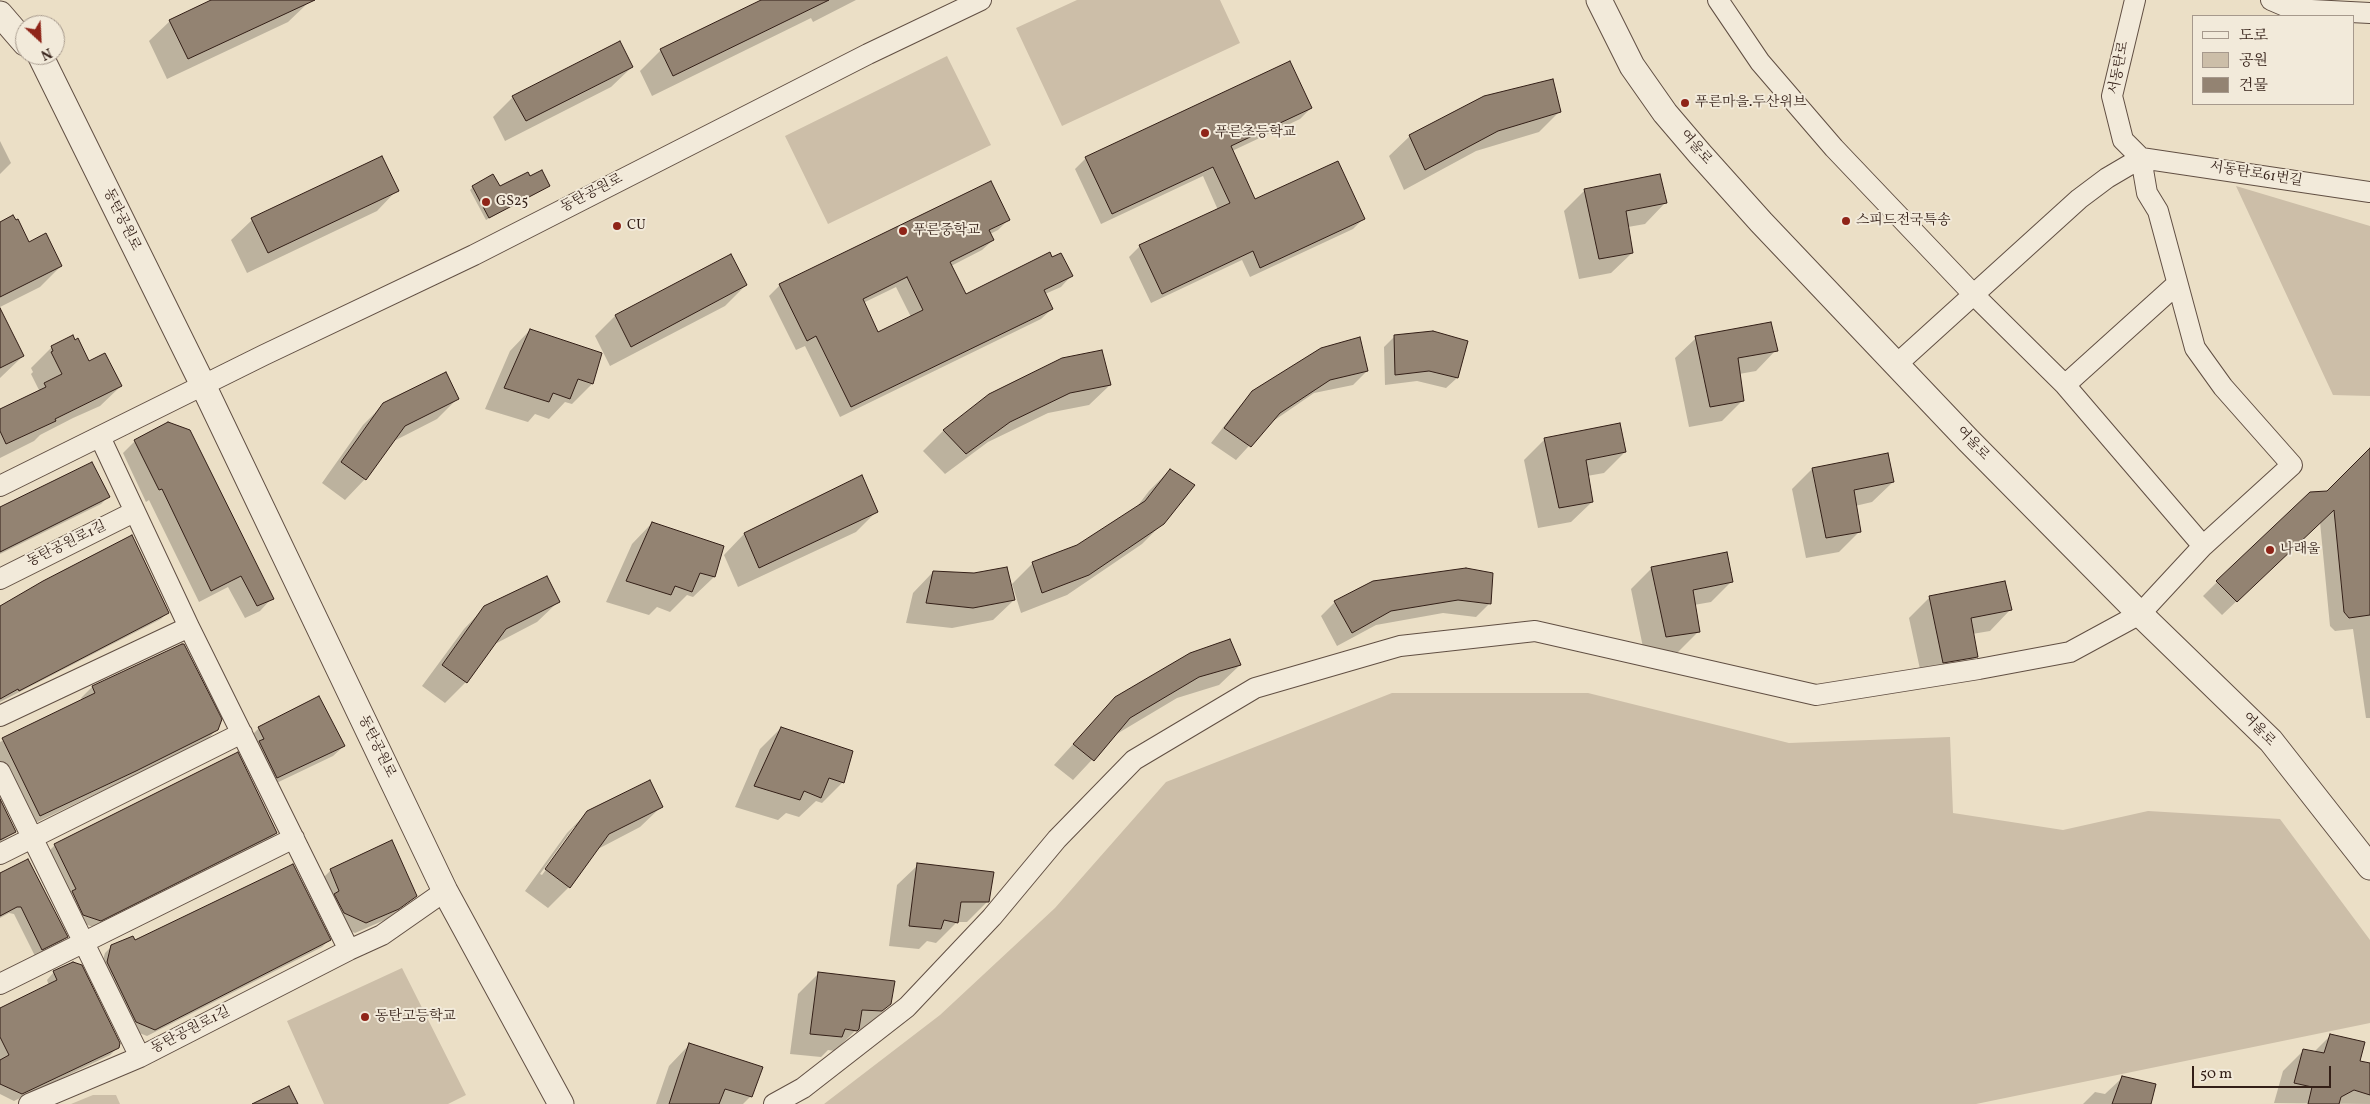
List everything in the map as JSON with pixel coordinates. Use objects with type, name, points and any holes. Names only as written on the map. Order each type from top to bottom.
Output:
[{"type":"street","points":[[11,0],[19,15]]},
{"type":"street","name":"동탄공원로","points":[[203,385],[474,255],[860,58],[981,0]]},
{"type":"street","name":"여울로","points":[[1599,0],[1632,66],[1665,113],[1761,222],[1968,440],[2140,614],[2271,741],[2370,867]]},
{"type":"street","points":[[1718,0],[1760,62],[1834,148],[1974,295],[2065,385],[2203,546]]},
{"type":"street","name":"서동탄로","points":[[2135,0],[2112,96],[2123,140],[2141,158]]},
{"type":"street","points":[[2271,0],[2292,9],[2370,14]]},
{"type":"street","points":[[0,14],[15,31]]},
{"type":"street","name":"동탄공원로","points":[[43,65],[203,385],[445,891],[561,1104]]},
{"type":"street","points":[[774,1104],[803,1088],[908,1007],[992,917],[1057,839],[1134,760],[1255,688],[1400,646],[1535,631],[1816,695],[1979,669],[2070,652],[2140,614],[2203,546],[2292,465],[2223,387],[2195,348],[2158,211],[2147,193],[2141,158],[2107,178],[2079,199],[1897,364]]},
{"type":"street","name":"서동탄로61번길","points":[[2141,158],[2370,192]]},
{"type":"street","points":[[2065,385],[2177,284]]},
{"type":"street","points":[[0,486],[203,385]]},
{"type":"street","points":[[100,437],[189,626],[349,950]]},
{"type":"street","name":"동탄공원로1길","points":[[0,578],[134,512]]},
{"type":"street","points":[[0,716],[189,626]]},
{"type":"street","points":[[0,854],[242,733]]},
{"type":"street","points":[[0,772],[140,1057]]},
{"type":"street","points":[[0,984],[294,838]]},
{"type":"street","name":"동탄공원로1길","points":[[29,1104],[140,1057],[349,950],[382,936],[445,891]]},
{"type":"green space","points":[[1077,0],[1220,0],[1240,43],[1062,126],[1016,28]]},
{"type":"green space","points":[[947,56],[991,145],[828,224],[785,136]]},
{"type":"green space","points":[[2236,186],[2370,226],[2370,396],[2333,395]]},
{"type":"green space","points":[[1392,693],[1588,693],[1789,743],[1950,737],[1953,813],[2063,830],[2148,811],[2280,819],[2370,940],[2370,1023],[1976,1104],[824,1104],[940,1015],[1055,908],[1166,782]]},
{"type":"green space","points":[[402,968],[466,1095],[448,1104],[324,1104],[287,1021]]},
{"type":"green space","points":[[93,1095],[116,1095],[120,1104],[71,1104]]},
{"type":"building","points":[[211,0],[315,0],[188,59],[169,20]]},
{"type":"building","points":[[761,0],[829,0],[673,76],[660,49]]},
{"type":"building","points":[[620,41],[633,67],[526,121],[512,96]]},
{"type":"building","points":[[1290,61],[1312,108],[1231,146],[1255,199],[1338,161],[1365,219],[1260,268],[1253,251],[1162,294],[1139,245],[1230,203],[1213,167],[1112,214],[1085,157]]},
{"type":"building","points":[[1553,79],[1561,112],[1498,131],[1425,170],[1409,135],[1484,96]]},
{"type":"building","points":[[382,156],[399,191],[268,253],[251,218]]},
{"type":"building","points":[[542,170],[550,186],[489,218],[472,186],[493,174],[500,186],[528,172],[530,176]]},
{"type":"building","points":[[1660,174],[1667,203],[1626,211],[1633,253],[1599,259],[1584,189]]},
{"type":"building","points":[[991,181],[1010,220],[989,230],[994,240],[950,262],[966,294],[1050,252],[1052,257],[1061,253],[1073,276],[1044,290],[1053,309],[851,407],[816,336],[807,341],[779,284]],"holes":[[[907,277],[923,310],[878,332],[863,299]]]},
{"type":"building","points":[[13,215],[16,220],[18,219],[29,242],[46,233],[62,266],[0,297],[0,222]]},
{"type":"building","points":[[731,254],[747,285],[631,347],[615,315]]},
{"type":"building","points":[[0,308],[24,356],[0,368]]},
{"type":"building","points":[[1771,322],[1778,351],[1738,358],[1744,401],[1710,407],[1695,336]]},
{"type":"building","points":[[530,329],[602,353],[593,384],[578,379],[570,399],[553,393],[549,402],[504,388]]},
{"type":"building","points":[[1433,331],[1468,341],[1458,378],[1429,371],[1395,375],[1394,335]]},
{"type":"building","points":[[73,335],[75,340],[78,338],[89,361],[105,353],[122,386],[55,419],[56,421],[6,444],[0,431],[0,409],[46,387],[44,383],[62,374],[51,352],[53,351],[51,346]]},
{"type":"building","points":[[1360,337],[1368,371],[1330,380],[1280,413],[1251,447],[1224,428],[1252,391],[1321,348]]},
{"type":"building","points":[[1102,350],[1111,385],[1070,393],[1010,422],[966,454],[943,430],[989,394],[1062,358]]},
{"type":"building","points":[[446,372],[459,399],[405,426],[366,480],[341,462],[383,403]]},
{"type":"building","points":[[168,422],[190,430],[274,599],[257,606],[241,576],[211,591],[162,489],[159,490],[134,440]]},
{"type":"building","points":[[1620,423],[1626,452],[1586,460],[1593,502],[1559,508],[1544,438]]},
{"type":"building","name":"나래울","points":[[2370,448],[2370,615],[2349,618],[2344,612],[2334,510],[2237,602],[2216,581],[2310,492],[2327,491]]},
{"type":"building","points":[[1888,453],[1894,482],[1854,490],[1861,532],[1826,538],[1812,468]]},
{"type":"building","points":[[92,462],[110,497],[0,552],[0,507]]},
{"type":"building","points":[[1170,469],[1195,485],[1164,524],[1089,575],[1042,593],[1032,562],[1077,545],[1145,501]]},
{"type":"building","points":[[862,475],[878,512],[759,568],[744,533]]},
{"type":"building","points":[[652,522],[724,546],[715,577],[700,573],[692,592],[675,586],[671,595],[626,581]]},
{"type":"building","points":[[132,535],[169,613],[0,699],[0,606],[43,581]]},
{"type":"building","points":[[1727,552],[1733,582],[1693,590],[1700,632],[1666,637],[1651,567]]},
{"type":"building","points":[[1007,567],[1015,600],[973,608],[926,603],[933,571],[974,573]]},
{"type":"building","points":[[1466,568],[1493,573],[1491,604],[1458,600],[1391,611],[1352,633],[1334,601],[1373,581]]},
{"type":"building","points":[[547,576],[560,602],[506,629],[467,683],[442,665],[484,606]]},
{"type":"building","points":[[2005,581],[2012,610],[1971,618],[1978,657],[1943,663],[1929,596]]},
{"type":"building","points":[[1230,639],[1241,665],[1199,677],[1130,718],[1094,761],[1073,744],[1115,697],[1190,653]]},
{"type":"building","points":[[184,644],[222,719],[218,730],[40,816],[2,738],[95,693],[92,686]]},
{"type":"building","points":[[319,696],[345,746],[277,778],[259,741],[264,739],[258,727]]},
{"type":"building","points":[[781,727],[853,751],[844,783],[829,778],[821,798],[804,791],[800,800],[754,786]]},
{"type":"building","points":[[238,752],[277,833],[101,921],[83,915],[72,891],[76,889],[54,844]]},
{"type":"building","points":[[650,780],[663,807],[609,834],[570,888],[545,869],[587,811]]},
{"type":"building","points":[[0,799],[16,832],[0,840]]},
{"type":"building","points":[[392,840],[417,896],[399,909],[366,923],[344,913],[334,894],[339,891],[330,869]]},
{"type":"building","points":[[28,859],[68,937],[42,950],[21,907],[17,907],[0,916],[0,873]]},
{"type":"building","points":[[917,863],[994,872],[989,902],[961,902],[958,923],[944,920],[941,929],[909,926]]},
{"type":"building","points":[[293,864],[331,940],[155,1030],[136,1022],[107,962],[111,945],[133,936],[135,940]]},
{"type":"building","points":[[73,962],[82,965],[120,1043],[119,1048],[22,1094],[0,1084],[0,1060],[9,1055],[0,1037],[0,1008],[57,980],[53,971]]},
{"type":"building","points":[[818,972],[895,981],[891,1004],[882,1011],[862,1010],[859,1029],[857,1031],[845,1029],[842,1037],[810,1034]]},
{"type":"building","points":[[2330,1034],[2365,1042],[2360,1061],[2370,1063],[2370,1095],[2354,1090],[2341,1097],[2339,1104],[2308,1104],[2312,1087],[2294,1083],[2303,1049],[2324,1053]]},
{"type":"building","points":[[689,1043],[763,1067],[752,1097],[725,1089],[719,1104],[669,1104]]},
{"type":"building","points":[[2122,1076],[2156,1084],[2151,1104],[2112,1104]]},
{"type":"building","points":[[289,1086],[298,1104],[252,1104]]},
{"type":"place","name":"푸른마을.두산위브","points":[[1685,103]]},
{"type":"place","name":"푸른초등학교","points":[[1205,133]]},
{"type":"place","name":"GS25","points":[[486,202]]},
{"type":"place","name":"스피드전국특송","points":[[1846,221]]},
{"type":"place","name":"CU","points":[[617,226]]},
{"type":"place","name":"푸른중학교","points":[[903,231]]},
{"type":"place","name":"나래울","points":[[2270,550]]},
{"type":"place","name":"동탄고등학교","points":[[365,1017]]}]
